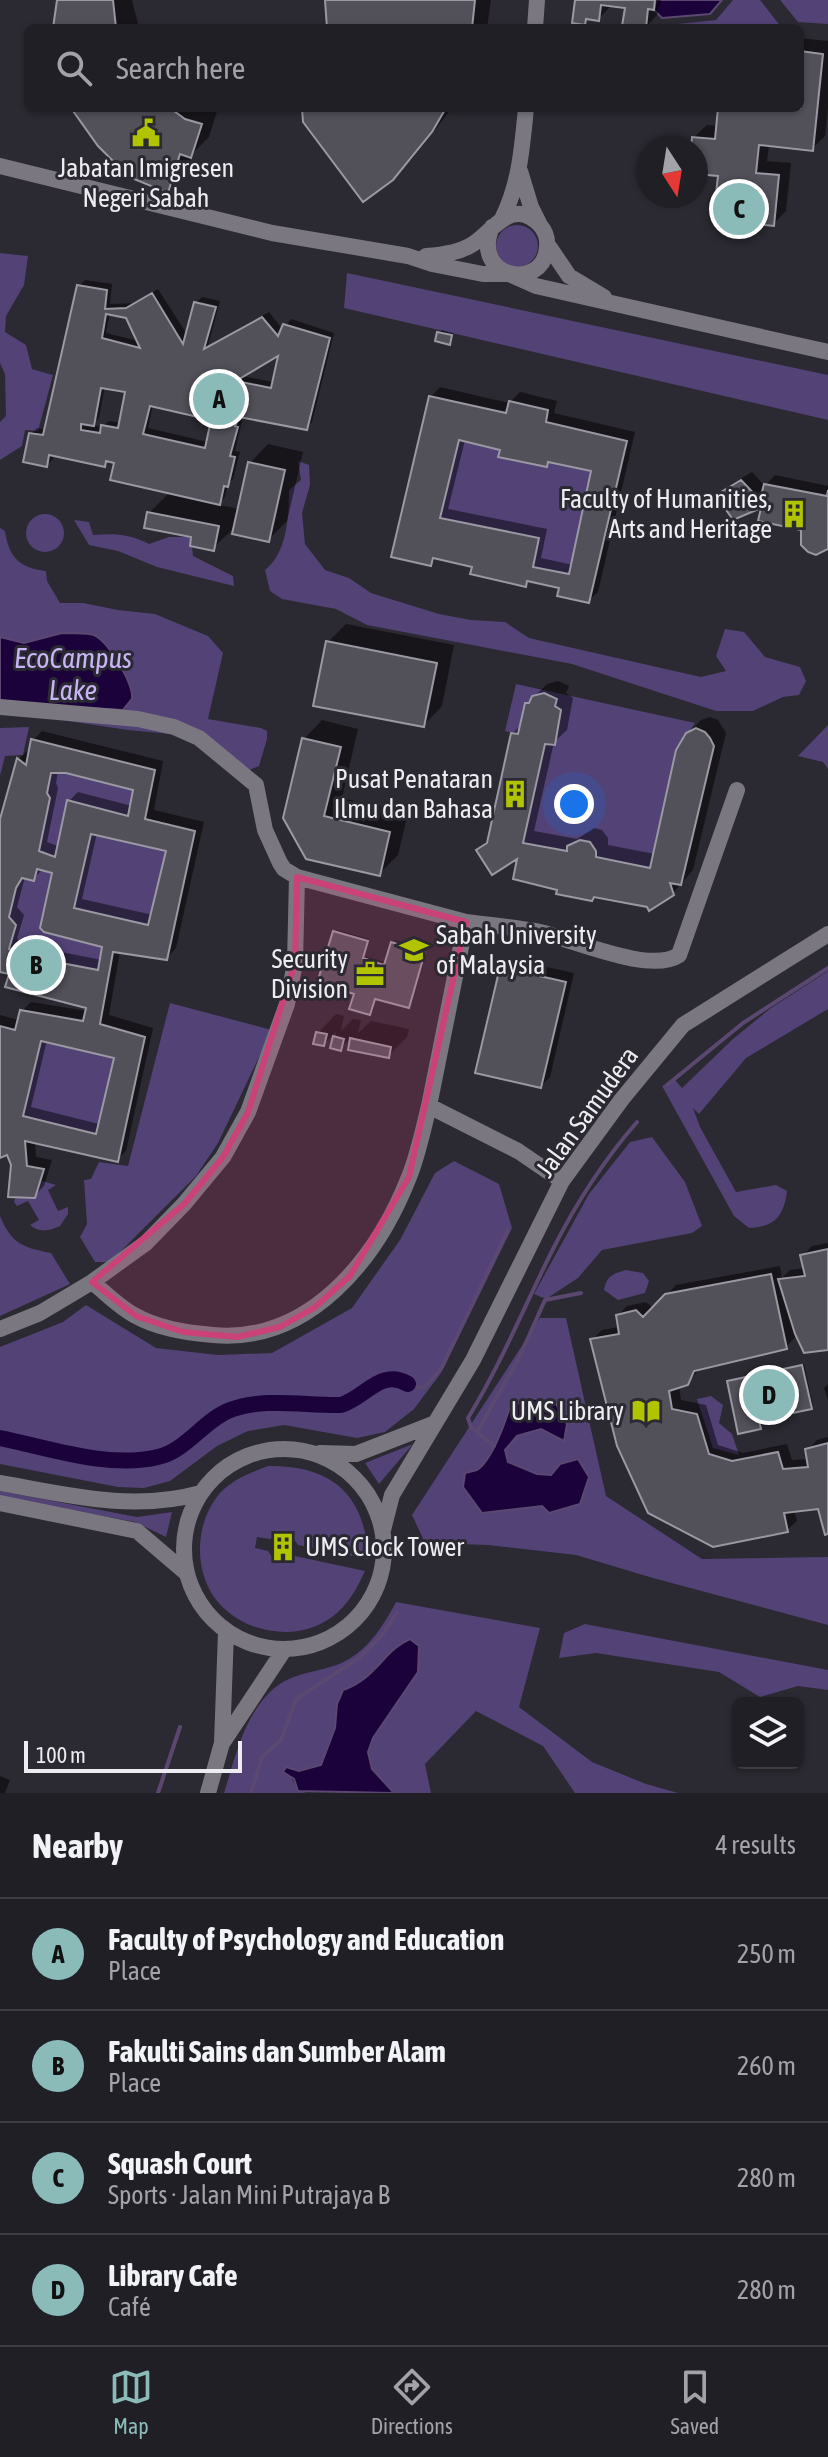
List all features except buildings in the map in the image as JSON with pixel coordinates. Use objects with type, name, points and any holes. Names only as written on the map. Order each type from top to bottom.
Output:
[{"type":"street","points":[[535,24],[537,0]]},
{"type":"street","points":[[526,112],[520,169],[511,200],[488,237],[488,253],[496,266],[536,286],[828,352]]},
{"type":"street","points":[[0,166],[272,233],[408,256],[483,274],[525,274],[544,260],[547,237],[531,207],[520,169]]},
{"type":"street","points":[[408,256],[445,255],[472,245],[497,223],[517,214],[539,223]]},
{"type":"street","points":[[548,245],[569,276],[612,302]]},
{"type":"street","points":[[0,707],[138,719],[174,727],[199,738],[256,785],[265,830],[284,869],[297,877],[466,922],[536,932],[636,961],[670,961],[679,955],[737,790]]},
{"type":"street","points":[[0,1329],[40,1313],[92,1282],[146,1243],[223,1157],[248,1112],[283,1017],[297,953],[297,877]]},
{"type":"street","points":[[92,1282],[136,1316],[183,1332],[237,1337],[280,1327],[314,1308],[350,1276],[384,1227],[409,1177],[429,1106],[466,922]]},
{"type":"street","name":"Jalan Samudera","points":[[383,1530],[392,1495],[473,1360],[562,1181],[622,1099],[683,1025],[828,934]]},
{"type":"street","points":[[429,1106],[518,1151],[562,1181]]},
{"type":"street","points":[[311,1453],[334,1462],[359,1482],[376,1509],[383,1530],[385,1552],[381,1578],[370,1601],[354,1621],[334,1637],[310,1646],[284,1650],[254,1645],[226,1632],[200,1606],[185,1572],[183,1544],[188,1517],[201,1493],[217,1474],[238,1460],[261,1451],[286,1449],[356,1454],[433,1424]]},
{"type":"street","points":[[0,1483],[135,1504],[175,1500],[201,1493]]},
{"type":"street","points":[[0,1503],[137,1531],[185,1572]]},
{"type":"street","points":[[208,1793],[222,1743],[226,1632]]},
{"type":"street","points":[[222,1743],[284,1650]]},
{"type":"highlighted area","points":[[297,877],[466,922],[409,1177],[350,1276],[314,1308],[280,1327],[237,1337],[183,1332],[136,1316],[92,1282],[184,1204],[223,1157],[248,1112],[295,963]]},
{"type":"shaded area","points":[[733,0],[760,0],[779,24],[678,24],[716,20]]},
{"type":"shaded area","points":[[780,0],[828,0],[828,24],[798,22]]},
{"type":"shaded area","points":[[517,225],[532,231],[538,246],[532,261],[517,267],[502,261],[496,246],[502,231]]},
{"type":"shaded area","points":[[0,253],[28,256],[24,285],[6,316],[5,332],[26,345],[32,369],[53,375],[38,431],[25,430],[22,446],[0,460],[0,422],[6,416],[5,374],[0,363]]},
{"type":"shaded area","points":[[347,273],[828,375],[828,420],[344,308]]},
{"type":"shaded area","points":[[459,440],[500,450],[499,457],[546,467],[548,462],[591,471],[569,574],[533,567],[440,518]]},
{"type":"shaded area","points":[[298,461],[309,465],[310,485],[302,513],[305,544],[325,570],[349,578],[371,593],[439,614],[505,622],[529,638],[701,677],[726,671],[716,656],[725,629],[744,632],[765,657],[800,667],[806,681],[799,695],[783,697],[753,711],[716,711],[572,664],[367,625],[336,609],[282,599],[270,591],[265,570],[282,544],[289,490],[301,480]]},
{"type":"shaded area","points":[[45,514],[58,520],[64,533],[58,546],[45,552],[32,546],[26,533],[32,520]]},
{"type":"shaded area","points":[[74,520],[89,522],[93,535],[122,535],[149,544],[169,537],[191,537],[193,556],[233,576],[234,586],[157,567],[118,551],[89,545]]},
{"type":"shaded area","points":[[0,528],[5,531],[9,548],[17,560],[46,571],[47,581],[60,603],[83,603],[155,614],[208,636],[223,653],[208,719],[267,731],[259,766],[244,772],[181,735],[21,714],[123,710],[132,699],[119,662],[98,637],[24,643],[0,637]]},
{"type":"shaded area","points":[[516,684],[695,723],[676,750],[650,868],[596,857],[590,842],[580,840],[567,846],[567,851],[523,843],[545,744],[555,744],[561,711],[555,706],[557,699],[544,693],[532,696],[529,703],[525,703],[518,734],[505,731]]},
{"type":"shaded area","points":[[828,725],[828,769],[823,762],[798,756]]},
{"type":"shaded area","points":[[29,727],[23,755],[5,756],[0,776],[0,728]]},
{"type":"shaded area","points":[[51,773],[66,773],[133,790],[128,816],[67,800],[55,857],[39,851],[50,798],[47,793]]},
{"type":"shaded area","points":[[91,834],[166,851],[148,925],[74,908]]},
{"type":"shaded area","points":[[37,869],[52,873],[41,928],[102,947],[98,970],[20,955],[9,949],[16,925],[9,917],[16,888],[22,878],[33,881]]},
{"type":"shaded area","points":[[828,971],[828,1009],[746,1058],[699,1114],[693,1108],[700,1127],[736,1192],[776,1185],[787,1191],[777,1218],[765,1225],[749,1228],[734,1216],[662,1086],[674,1079],[682,1088],[771,1008]]},
{"type":"shaded area","points":[[170,1003],[272,1030],[218,1143],[196,1176],[110,1262],[95,1262],[80,1237],[87,1224],[84,1180],[91,1179],[99,1162],[128,1166]]},
{"type":"shaded area","points":[[41,1041],[114,1058],[96,1134],[23,1116]]},
{"type":"shaded area","points":[[652,1137],[685,1182],[702,1226],[692,1233],[602,1250],[578,1278],[546,1299],[534,1294],[589,1194],[630,1142]]},
{"type":"shaded area","points":[[454,1161],[499,1184],[512,1228],[441,1373],[414,1409],[385,1432],[357,1438],[284,1425],[248,1431],[217,1446],[170,1481],[144,1488],[118,1487],[0,1464],[0,1347],[63,1322],[86,1305],[156,1348],[218,1355],[272,1353],[352,1308],[400,1240],[435,1173]]},
{"type":"shaded area","points":[[42,1181],[56,1185],[48,1190],[58,1211],[68,1207],[68,1214],[60,1226],[45,1230],[30,1225],[39,1220],[28,1201],[17,1206],[14,1202],[16,1195],[35,1198]]},
{"type":"shaded area","points":[[0,1216],[9,1233],[19,1243],[51,1253],[70,1284],[0,1316]]},
{"type":"shaded area","points":[[626,1270],[643,1273],[649,1281],[645,1293],[618,1300],[604,1290],[605,1285],[611,1276]]},
{"type":"shaded area","points":[[540,1318],[566,1318],[606,1496],[702,1559],[828,1557],[828,1625],[576,1555],[488,1545],[425,1543],[412,1515]],"holes":[[[510,1407],[563,1441],[541,1429],[517,1436],[505,1451],[508,1463],[538,1474],[551,1475],[560,1464],[542,1506],[509,1510],[465,1473],[477,1470],[488,1458],[498,1441]]]},
{"type":"shaded area","points":[[711,1396],[723,1405],[719,1423],[732,1434],[739,1455],[713,1448],[697,1399]]},
{"type":"shaded area","points":[[413,1444],[379,1484],[365,1463]]},
{"type":"shaded area","points":[[268,1466],[310,1471],[341,1488],[352,1501],[366,1536],[368,1559],[298,1545],[291,1535],[280,1533],[270,1539],[257,1537],[255,1548],[268,1551],[274,1560],[285,1563],[295,1556],[365,1571],[343,1607],[324,1622],[308,1629],[273,1631],[240,1620],[214,1597],[203,1572],[200,1544],[212,1504],[230,1484]]},
{"type":"shaded area","points":[[0,1491],[137,1517],[172,1512],[166,1537],[135,1522],[0,1497]]},
{"type":"shaded area","points":[[396,1602],[540,1628],[519,1707],[592,1762],[678,1793],[575,1793],[543,1746],[476,1711],[425,1764],[431,1793],[394,1793],[372,1769],[368,1752],[401,1643],[337,1704],[335,1728],[321,1765],[299,1771],[286,1767],[298,1791],[307,1793],[224,1793],[246,1727],[270,1692],[290,1679],[340,1664],[357,1654],[376,1634]]},
{"type":"shaded area","points":[[585,1624],[828,1670],[828,1690],[798,1686],[760,1697],[719,1672],[596,1653],[559,1658],[564,1633]]},
{"type":"water","points":[[656,0],[722,0],[710,14],[662,18],[654,10]]},
{"type":"water","name":"EcoCampus Lake","points":[[62,633],[94,635],[106,645],[125,674],[132,692],[132,699],[123,710],[0,703],[0,637],[24,643]]},
{"type":"water","points":[[530,1398],[555,1402],[567,1424],[564,1441],[541,1429],[517,1436],[505,1450],[508,1462],[537,1474],[551,1475],[560,1464],[578,1459],[589,1477],[580,1504],[549,1513],[542,1506],[482,1513],[463,1487],[465,1473],[477,1470],[488,1458],[510,1407]]},
{"type":"water","points":[[410,1639],[419,1646],[418,1672],[373,1738],[368,1752],[372,1769],[394,1793],[298,1791],[294,1779],[283,1772],[286,1767],[299,1771],[321,1765],[335,1728],[337,1704],[343,1690],[364,1679],[393,1650]]},
{"type":"waterway","points":[[667,1085],[743,1023],[828,968]]},
{"type":"waterway","points":[[494,1446],[471,1427],[468,1418],[570,1217],[601,1168],[637,1122]]},
{"type":"waterway","points":[[408,1384],[425,1387],[442,1367],[508,1230]]},
{"type":"waterway","points":[[477,1432],[519,1358],[545,1300],[581,1293]]},
{"type":"waterway","points":[[0,1438],[79,1456],[139,1460],[168,1454],[221,1415],[243,1406],[271,1403],[341,1405],[390,1379],[408,1384]]},
{"type":"waterway","points":[[251,1793],[262,1757],[281,1740],[296,1699],[359,1658],[382,1635],[397,1613]]},
{"type":"waterway","points":[[158,1793],[180,1727]]},
{"type":"place","name":"Jabatan Imigresen Negeri Sabah","points":[[146,133]]},
{"type":"place","name":"Squash Court","points":[[739,209]]},
{"type":"place","name":"Faculty of Psychology and Education","points":[[219,399]]},
{"type":"place","name":"Faculty of Humanities, Arts and Heritage","points":[[794,514]]},
{"type":"place","name":"Pusat Penataran Ilmu dan Bahasa","points":[[515,794]]},
{"type":"place","name":"Sabah University of Malaysia","points":[[414,950]]},
{"type":"place","name":"Fakulti Sains dan Sumber Alam","points":[[36,965]]},
{"type":"place","name":"Security Division","points":[[370,974]]},
{"type":"place","name":"Library Cafe","points":[[769,1395]]},
{"type":"place","name":"UMS Library","points":[[646,1411]]},
{"type":"place","name":"UMS Clock Tower","points":[[283,1547]]}]
